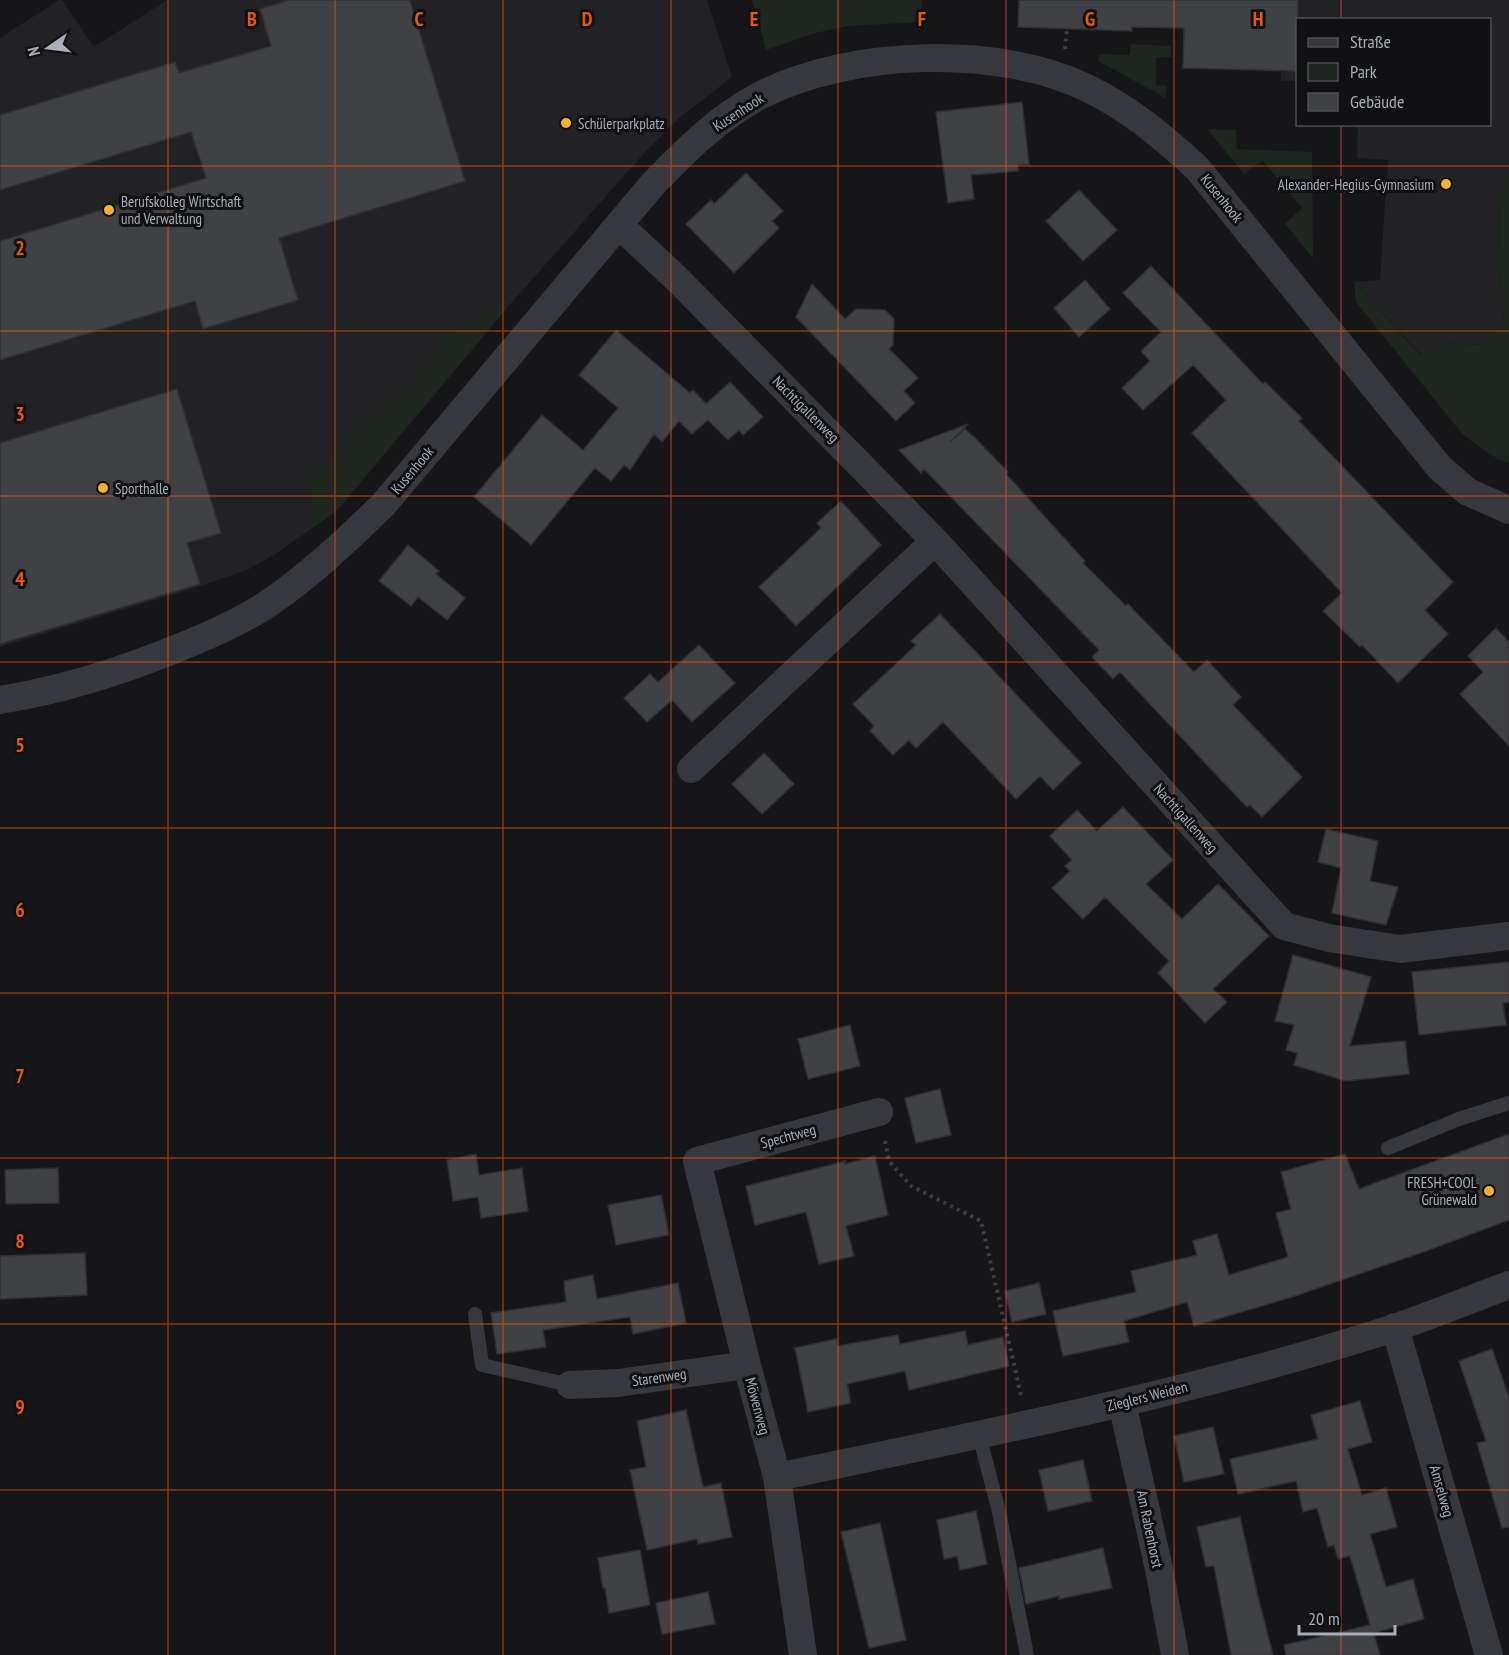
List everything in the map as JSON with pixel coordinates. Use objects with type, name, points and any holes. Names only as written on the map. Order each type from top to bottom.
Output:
[{"type":"street","name":"Kusenhook","points":[[0,700],[89,680],[179,648],[223,630],[268,604],[342,544],[382,505],[653,184],[689,147],[727,116],[760,95],[795,80],[837,68],[888,60],[965,59],[1030,67],[1086,87],[1120,105],[1169,142],[1197,168],[1440,468],[1468,492],[1509,510]]},
{"type":"street","name":"Nachtigallenweg","points":[[619,225],[676,278],[935,541],[1284,926],[1329,938],[1400,949],[1509,936]]},
{"type":"street","points":[[691,770],[935,541]]},
{"type":"street","name":"Spechtweg","points":[[698,1161],[879,1112]]},
{"type":"street","name":"Möwenweg","points":[[698,1161],[747,1365],[777,1477],[803,1655]]},
{"type":"street","name":"Zieglers Weiden","points":[[777,1477],[1028,1425],[1268,1366],[1395,1327],[1509,1285]]},
{"type":"street","name":"Amselweg","points":[[1395,1327],[1489,1655]]},
{"type":"street","name":"Starenweg","points":[[570,1385],[618,1383],[747,1365]]},
{"type":"street","name":"Am Rabenhorst","points":[[1122,1403],[1175,1655]]},
{"type":"lane","points":[[1388,1148],[1459,1119],[1509,1103]]},
{"type":"lane","points":[[475,1314],[482,1365],[570,1385]]},
{"type":"lane","points":[[980,1435],[999,1512],[1027,1655]]},
{"type":"path","points":[[879,1112],[889,1161],[911,1186],[981,1221],[1028,1425]]},
{"type":"shaded area","points":[[62,0],[94,47],[167,0],[707,0],[732,77],[678,119],[646,151],[507,308],[339,508],[324,520],[277,553],[249,569],[201,586],[0,647],[0,38]]},
{"type":"shaded area","name":"Alexander-Hegius-Gymnasium","points":[[1283,0],[1509,0],[1509,174],[1500,194],[1499,265],[1504,322],[1485,345],[1441,343],[1421,355],[1354,282],[1380,280],[1388,160],[1357,158],[1358,126],[1491,126],[1491,18],[1296,18],[1296,81],[1281,81]]},
{"type":"green space","points":[[752,0],[922,0],[920,22],[848,26],[815,33],[766,50]]},
{"type":"green space","points":[[1130,44],[1171,46],[1171,57],[1156,58],[1156,85],[1167,86],[1166,98],[1100,62],[1098,58],[1101,54],[1130,55]]},
{"type":"green space","points":[[1207,129],[1236,130],[1237,149],[1312,152],[1313,258],[1285,224],[1302,208],[1263,161],[1244,174]]},
{"type":"green space","points":[[1509,174],[1509,463],[1498,459],[1464,436],[1356,302],[1354,282],[1420,355],[1441,343],[1485,345],[1504,321],[1499,265],[1500,194]]},
{"type":"green space","points":[[492,307],[507,308],[339,508],[313,527],[316,501],[306,481],[361,425],[406,390],[446,340]]},
{"type":"building","name":"Berufskolleg Wirtschaft und Verwaltung","points":[[289,0],[410,0],[465,181],[279,238],[298,300],[203,329],[195,301],[0,360],[0,241],[206,178],[191,132],[0,190],[0,115],[175,62],[179,73],[271,46],[260,9]]},
{"type":"building","points":[[1019,0],[1298,0],[1296,71],[1183,68],[1184,28],[1132,27],[1132,31],[1018,27]]},
{"type":"building","points":[[1022,102],[1029,164],[1018,165],[1018,171],[971,175],[974,199],[948,203],[936,112]]},
{"type":"building","points":[[746,173],[783,211],[772,221],[779,228],[734,273],[686,224],[711,200],[714,204]]},
{"type":"building","points":[[1079,190],[1117,230],[1083,261],[1046,221]]},
{"type":"building","points":[[1151,266],[1263,384],[1265,382],[1302,418],[1299,421],[1453,582],[1425,610],[1448,634],[1398,683],[1362,645],[1360,647],[1323,611],[1342,593],[1192,433],[1226,400],[1193,365],[1143,410],[1122,388],[1150,361],[1141,351],[1161,332],[1123,293]]},
{"type":"building","points":[[1085,280],[1110,309],[1079,337],[1054,308]]},
{"type":"building","points":[[812,284],[845,319],[856,309],[885,310],[894,319],[893,345],[889,349],[918,378],[904,391],[915,403],[896,421],[796,317]]},
{"type":"building","points":[[616,330],[690,393],[693,390],[706,404],[730,382],[763,417],[743,435],[739,430],[728,440],[708,420],[692,434],[679,421],[662,442],[654,434],[630,470],[624,465],[611,481],[595,468],[531,545],[474,497],[542,415],[583,450],[618,408],[579,375]]},
{"type":"building","name":"Sporthalle","points":[[177,389],[221,533],[187,543],[200,584],[0,644],[0,443]]},
{"type":"building","points":[[968,424],[950,442],[965,429],[976,439],[1008,472],[1006,474],[1085,561],[1083,563],[1126,606],[1128,604],[1194,672],[1207,660],[1241,697],[1233,705],[1302,777],[1262,817],[1250,805],[1247,807],[1120,672],[1113,679],[1092,657],[1099,650],[924,469],[921,473],[899,450]]},
{"type":"building","points":[[841,501],[881,545],[796,626],[759,587],[821,528],[817,523]]},
{"type":"building","points":[[408,545],[439,571],[436,574],[465,598],[447,620],[418,597],[411,606],[379,581]]},
{"type":"building","points":[[940,614],[1081,763],[1053,790],[1040,776],[1016,799],[943,722],[916,748],[909,740],[893,755],[870,731],[874,726],[853,704],[916,645],[911,641]]},
{"type":"building","points":[[1496,628],[1509,642],[1509,746],[1460,694],[1483,672],[1468,656]]},
{"type":"building","points":[[699,645],[735,683],[692,722],[672,700],[647,722],[624,698],[650,674],[658,682]]},
{"type":"building","points":[[764,753],[794,784],[762,814],[732,784]]},
{"type":"building","points":[[1123,807],[1173,860],[1146,884],[1182,919],[1218,884],[1269,936],[1213,989],[1227,1002],[1205,1023],[1158,973],[1169,961],[1105,897],[1083,919],[1052,888],[1070,871],[1065,866],[1072,860],[1050,836],[1077,810],[1097,831]]},
{"type":"building","points":[[1326,829],[1378,841],[1370,881],[1398,887],[1386,925],[1332,913],[1341,868],[1318,862]]},
{"type":"building","points":[[1293,955],[1371,977],[1350,1046],[1405,1041],[1409,1074],[1346,1081],[1294,1065],[1297,1053],[1286,1050],[1294,1025],[1275,1021]]},
{"type":"building","points":[[1509,962],[1509,1002],[1503,1003],[1506,1025],[1419,1035],[1412,972]]},
{"type":"building","points":[[850,1025],[860,1066],[808,1079],[798,1039]]},
{"type":"building","points":[[940,1089],[951,1135],[916,1143],[905,1098]]},
{"type":"building","points":[[1509,1134],[1509,1220],[1292,1297],[1194,1326],[1187,1302],[1124,1321],[1129,1342],[1063,1356],[1053,1311],[1136,1292],[1131,1271],[1197,1255],[1193,1241],[1217,1234],[1229,1275],[1288,1257],[1276,1213],[1291,1209],[1281,1172],[1345,1154],[1359,1189]]},
{"type":"building","points":[[476,1154],[479,1175],[522,1168],[528,1211],[481,1218],[478,1197],[453,1201],[447,1160]]},
{"type":"building","points":[[875,1156],[888,1215],[846,1226],[854,1256],[819,1264],[806,1212],[755,1225],[746,1186],[845,1161],[845,1164]]},
{"type":"building","points":[[58,1168],[59,1203],[6,1204],[5,1170]]},
{"type":"building","points":[[661,1195],[669,1235],[616,1245],[608,1205]]},
{"type":"building","points":[[85,1253],[87,1295],[0,1299],[0,1256]]},
{"type":"building","points":[[593,1275],[597,1299],[678,1283],[686,1323],[633,1334],[630,1317],[543,1330],[546,1347],[497,1354],[491,1313],[566,1302],[564,1281]]},
{"type":"building","points":[[1039,1283],[1046,1314],[1012,1322],[1005,1291]]},
{"type":"building","points":[[965,1331],[968,1345],[1003,1337],[1009,1366],[909,1390],[905,1371],[847,1384],[851,1403],[808,1412],[795,1348],[836,1339],[838,1346],[898,1335],[900,1344]]},
{"type":"building","points":[[1492,1349],[1509,1397],[1509,1527],[1502,1528],[1477,1443],[1486,1441],[1459,1361]]},
{"type":"building","points":[[1360,1401],[1372,1442],[1348,1449],[1362,1495],[1386,1488],[1397,1527],[1370,1534],[1386,1587],[1413,1579],[1424,1619],[1374,1633],[1380,1655],[1286,1655],[1284,1645],[1370,1625],[1350,1556],[1338,1559],[1334,1545],[1328,1547],[1317,1508],[1303,1512],[1296,1481],[1238,1494],[1230,1459],[1318,1439],[1311,1415]]},
{"type":"building","points":[[686,1410],[703,1487],[721,1483],[732,1537],[698,1544],[697,1539],[647,1550],[630,1470],[646,1467],[637,1421]]},
{"type":"building","points":[[1213,1427],[1224,1474],[1184,1482],[1174,1436]]},
{"type":"building","points":[[1083,1460],[1092,1501],[1048,1511],[1039,1470]]},
{"type":"building","points":[[976,1511],[987,1564],[960,1570],[957,1556],[944,1559],[937,1520]]},
{"type":"building","points":[[1240,1517],[1273,1655],[1231,1655],[1214,1566],[1206,1567],[1197,1527]]},
{"type":"building","points":[[880,1523],[906,1640],[869,1648],[841,1532]]},
{"type":"building","points":[[1103,1548],[1112,1588],[1059,1599],[1059,1596],[1026,1604],[1019,1568]]},
{"type":"building","points":[[640,1550],[650,1605],[609,1613],[598,1558]]},
{"type":"building","points":[[708,1592],[715,1624],[662,1634],[656,1603]]},
{"type":"place","name":"Schülerparkplatz","points":[[566,123]]},
{"type":"place","name":"Alexander-Hegius-Gymnasium","points":[[1446,184]]},
{"type":"place","name":"Berufskolleg Wirtschaft und Verwaltung","points":[[109,210]]},
{"type":"place","name":"Sporthalle","points":[[103,488]]},
{"type":"place","name":"FRESH+COOL Grünewald","points":[[1489,1191]]}]
